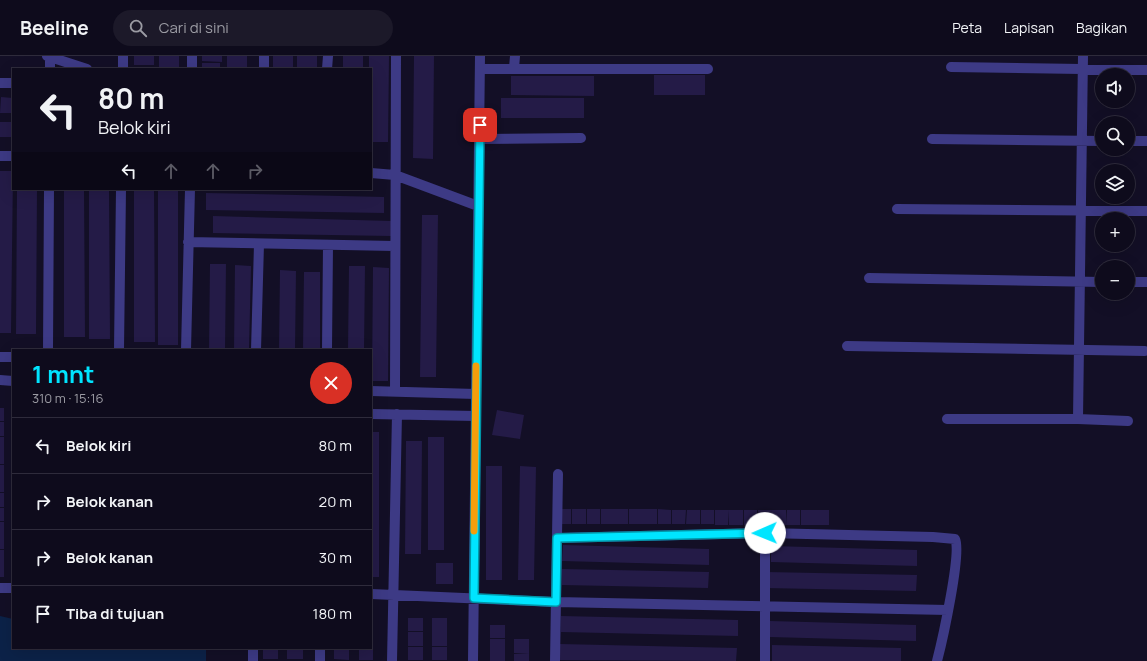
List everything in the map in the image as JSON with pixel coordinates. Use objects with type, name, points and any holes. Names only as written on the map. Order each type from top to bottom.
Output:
[{"type":"street","points":[[50,68],[49,56],[84,68]]},
{"type":"street","points":[[123,56],[123,68]]},
{"type":"street","points":[[192,56],[192,68]]},
{"type":"street","points":[[264,56],[264,68]]},
{"type":"street","points":[[327,68],[328,56]]},
{"type":"street","points":[[395,391],[394,246],[396,56]]},
{"type":"street","points":[[473,661],[480,56]]},
{"type":"street","points":[[514,68],[515,56]]},
{"type":"street","points":[[1078,419],[1083,56]]},
{"type":"street","points":[[951,67],[1147,70]]},
{"type":"street","points":[[480,69],[708,69]]},
{"type":"street","points":[[0,83],[12,84]]},
{"type":"street","points":[[479,139],[581,138]]},
{"type":"street","points":[[932,139],[1095,141]]},
{"type":"street","points":[[1135,141],[1147,141]]},
{"type":"street","points":[[0,156],[12,156]]},
{"type":"street","points":[[372,173],[395,175],[478,206]]},
{"type":"street","points":[[48,349],[49,190]]},
{"type":"street","points":[[119,349],[121,190]]},
{"type":"street","points":[[186,349],[190,190]]},
{"type":"street","points":[[897,209],[1147,210]]},
{"type":"street","points":[[188,242],[328,246],[394,246]]},
{"type":"street","points":[[256,349],[259,244]]},
{"type":"street","points":[[327,349],[328,246]]},
{"type":"street","points":[[869,278],[1095,282]]},
{"type":"street","points":[[1135,282],[1147,282]]},
{"type":"street","points":[[847,346],[1145,350]]},
{"type":"street","points":[[0,357],[12,357]]},
{"type":"street","points":[[0,380],[12,381]]},
{"type":"street","points":[[372,390],[476,394]]},
{"type":"street","points":[[372,414],[476,416]]},
{"type":"street","points":[[392,661],[392,595],[397,414]]},
{"type":"street","points":[[947,419],[1078,419],[1128,421]]},
{"type":"street","points":[[555,661],[558,474]]},
{"type":"street","points":[[557,538],[765,533],[933,537],[955,539],[957,550],[948,610],[938,661]]},
{"type":"street","points":[[765,533],[765,661]]},
{"type":"street","points":[[0,588],[12,588]]},
{"type":"street","points":[[372,594],[556,602],[948,610]]},
{"type":"street","points":[[253,649],[253,661]]},
{"type":"street","points":[[320,649],[320,661]]},
{"type":"water","points":[[0,616],[12,619],[12,649],[206,649],[206,661],[0,661]]},
{"type":"building","points":[[134,56],[154,56],[154,65],[134,65]]},
{"type":"building","points":[[159,56],[179,56],[179,68],[159,68]]},
{"type":"building","points":[[202,56],[222,56],[222,62],[202,61]]},
{"type":"building","points":[[227,56],[247,56],[247,68],[227,68]]},
{"type":"building","points":[[273,56],[293,56],[293,68],[273,68]]},
{"type":"building","points":[[297,56],[317,56],[317,68],[297,68]]},
{"type":"building","points":[[343,56],[363,56],[363,68],[343,68]]},
{"type":"building","points":[[369,56],[389,56],[388,142],[372,142],[372,68],[369,68]]},
{"type":"building","points":[[414,56],[434,56],[433,159],[413,158]]},
{"type":"building","points":[[202,63],[220,63],[220,68],[202,68]]},
{"type":"building","points":[[654,75],[705,75],[705,95],[654,95]]},
{"type":"building","points":[[511,76],[594,76],[594,96],[511,95]]},
{"type":"building","points":[[1,97],[12,98],[12,113],[0,113]]},
{"type":"building","points":[[501,98],[584,98],[584,118],[501,118]]},
{"type":"building","points":[[0,122],[12,122],[12,137],[0,137]]},
{"type":"building","points":[[0,171],[12,171],[11,333],[0,333]]},
{"type":"building","points":[[17,190],[37,190],[36,334],[16,334]]},
{"type":"building","points":[[64,190],[84,190],[85,337],[64,337]]},
{"type":"building","points":[[89,190],[109,190],[110,339],[89,339]]},
{"type":"building","points":[[134,190],[154,190],[155,342],[134,342]]},
{"type":"building","points":[[158,190],[178,190],[178,345],[158,345]]},
{"type":"building","points":[[206,193],[384,197],[384,213],[206,210]]},
{"type":"building","points":[[422,215],[438,215],[436,377],[420,377]]},
{"type":"building","points":[[213,216],[391,221],[391,236],[213,233]]},
{"type":"building","points":[[210,264],[226,264],[225,349],[209,349]]},
{"type":"building","points":[[235,265],[251,266],[249,349],[234,349]]},
{"type":"building","points":[[349,266],[365,266],[364,349],[348,349]]},
{"type":"building","points":[[373,267],[389,268],[388,381],[372,381]]},
{"type":"building","points":[[280,270],[296,271],[295,349],[279,349]]},
{"type":"building","points":[[304,272],[320,272],[320,349],[303,349]]},
{"type":"building","points":[[0,408],[4,408],[4,421],[0,421]]},
{"type":"building","points":[[497,410],[524,415],[520,439],[492,435]]},
{"type":"building","points":[[0,422],[4,422],[4,436],[0,436]]},
{"type":"building","points":[[372,432],[379,432],[379,577],[372,577]]},
{"type":"building","points":[[0,437],[4,437],[4,464],[0,464]]},
{"type":"building","points":[[428,437],[444,437],[444,550],[428,550]]},
{"type":"building","points":[[406,441],[422,441],[421,554],[405,554]]},
{"type":"building","points":[[0,465],[4,465],[4,492],[0,492]]},
{"type":"building","points":[[486,466],[502,466],[502,580],[486,580]]},
{"type":"building","points":[[520,466],[536,467],[534,580],[518,580]]},
{"type":"building","points":[[0,493],[4,493],[4,507],[0,507]]},
{"type":"building","points":[[0,508],[4,508],[4,521],[0,521]]},
{"type":"building","points":[[558,509],[571,509],[571,524],[558,524]]},
{"type":"building","points":[[572,509],[586,509],[586,524],[572,524]]},
{"type":"building","points":[[587,509],[600,509],[600,524],[587,524]]},
{"type":"building","points":[[601,509],[628,509],[628,524],[601,524]]},
{"type":"building","points":[[629,509],[643,509],[643,524],[629,524]]},
{"type":"building","points":[[643,509],[657,509],[657,524],[643,524]]},
{"type":"building","points":[[658,509],[671,510],[671,524],[658,524]]},
{"type":"building","points":[[672,510],[686,510],[685,524],[672,524]]},
{"type":"building","points":[[687,510],[700,510],[700,524],[686,524]]},
{"type":"building","points":[[701,510],[714,510],[714,524],[701,524]]},
{"type":"building","points":[[715,510],[729,510],[728,525],[715,525]]},
{"type":"building","points":[[729,510],[743,510],[743,525],[729,525]]},
{"type":"building","points":[[744,510],[757,510],[757,525],[744,525]]},
{"type":"building","points":[[758,510],[772,510],[771,525],[758,525]]},
{"type":"building","points":[[772,510],[786,510],[786,525],[772,525]]},
{"type":"building","points":[[787,510],[800,510],[800,525],[786,525]]},
{"type":"building","points":[[801,510],[815,510],[815,525],[801,525]]},
{"type":"building","points":[[815,510],[829,510],[829,525],[815,525]]},
{"type":"building","points":[[0,522],[4,522],[4,549],[0,549]]},
{"type":"building","points":[[563,545],[709,549],[709,565],[562,561]]},
{"type":"building","points":[[771,546],[917,550],[917,566],[771,562]]},
{"type":"building","points":[[0,550],[4,550],[4,577],[0,577]]},
{"type":"building","points":[[436,563],[453,563],[453,584],[436,584]]},
{"type":"building","points":[[562,569],[709,572],[708,588],[562,585]]},
{"type":"building","points":[[766,572],[917,575],[916,591],[765,588]]},
{"type":"building","points":[[561,616],[738,620],[738,636],[561,632]]},
{"type":"building","points":[[372,618],[373,618],[372,631]]},
{"type":"building","points":[[408,618],[423,618],[423,631],[408,631]]},
{"type":"building","points":[[432,618],[447,618],[447,646],[432,646]]},
{"type":"building","points":[[770,621],[916,625],[916,641],[770,637]]},
{"type":"building","points":[[490,625],[505,625],[505,638],[490,638]]},
{"type":"building","points":[[372,632],[373,632],[372,645]]},
{"type":"building","points":[[408,632],[423,632],[423,646],[408,646]]},
{"type":"building","points":[[490,639],[505,639],[505,653],[490,653]]},
{"type":"building","points":[[514,639],[529,639],[529,653],[514,653]]},
{"type":"building","points":[[560,644],[737,648],[736,661],[559,660]]},
{"type":"building","points":[[772,645],[901,648],[901,661],[772,661]]},
{"type":"building","points":[[373,646],[373,660],[359,660],[359,649],[372,649]]},
{"type":"building","points":[[408,647],[423,647],[423,660],[408,660]]},
{"type":"building","points":[[432,647],[447,647],[447,660],[432,660]]},
{"type":"building","points":[[263,649],[278,649],[278,659],[263,659]]},
{"type":"building","points":[[287,649],[303,649],[303,659],[287,659]]},
{"type":"building","points":[[334,649],[349,649],[349,660],[334,659]]},
{"type":"building","points":[[490,653],[505,653],[505,661],[490,661]]},
{"type":"building","points":[[529,653],[529,661],[514,661],[514,654]]},
{"type":"slow traffic","points":[[474,531],[476,366]]},
{"type":"route","points":[[480,125],[474,598],[556,602],[557,538],[765,533]]}]
